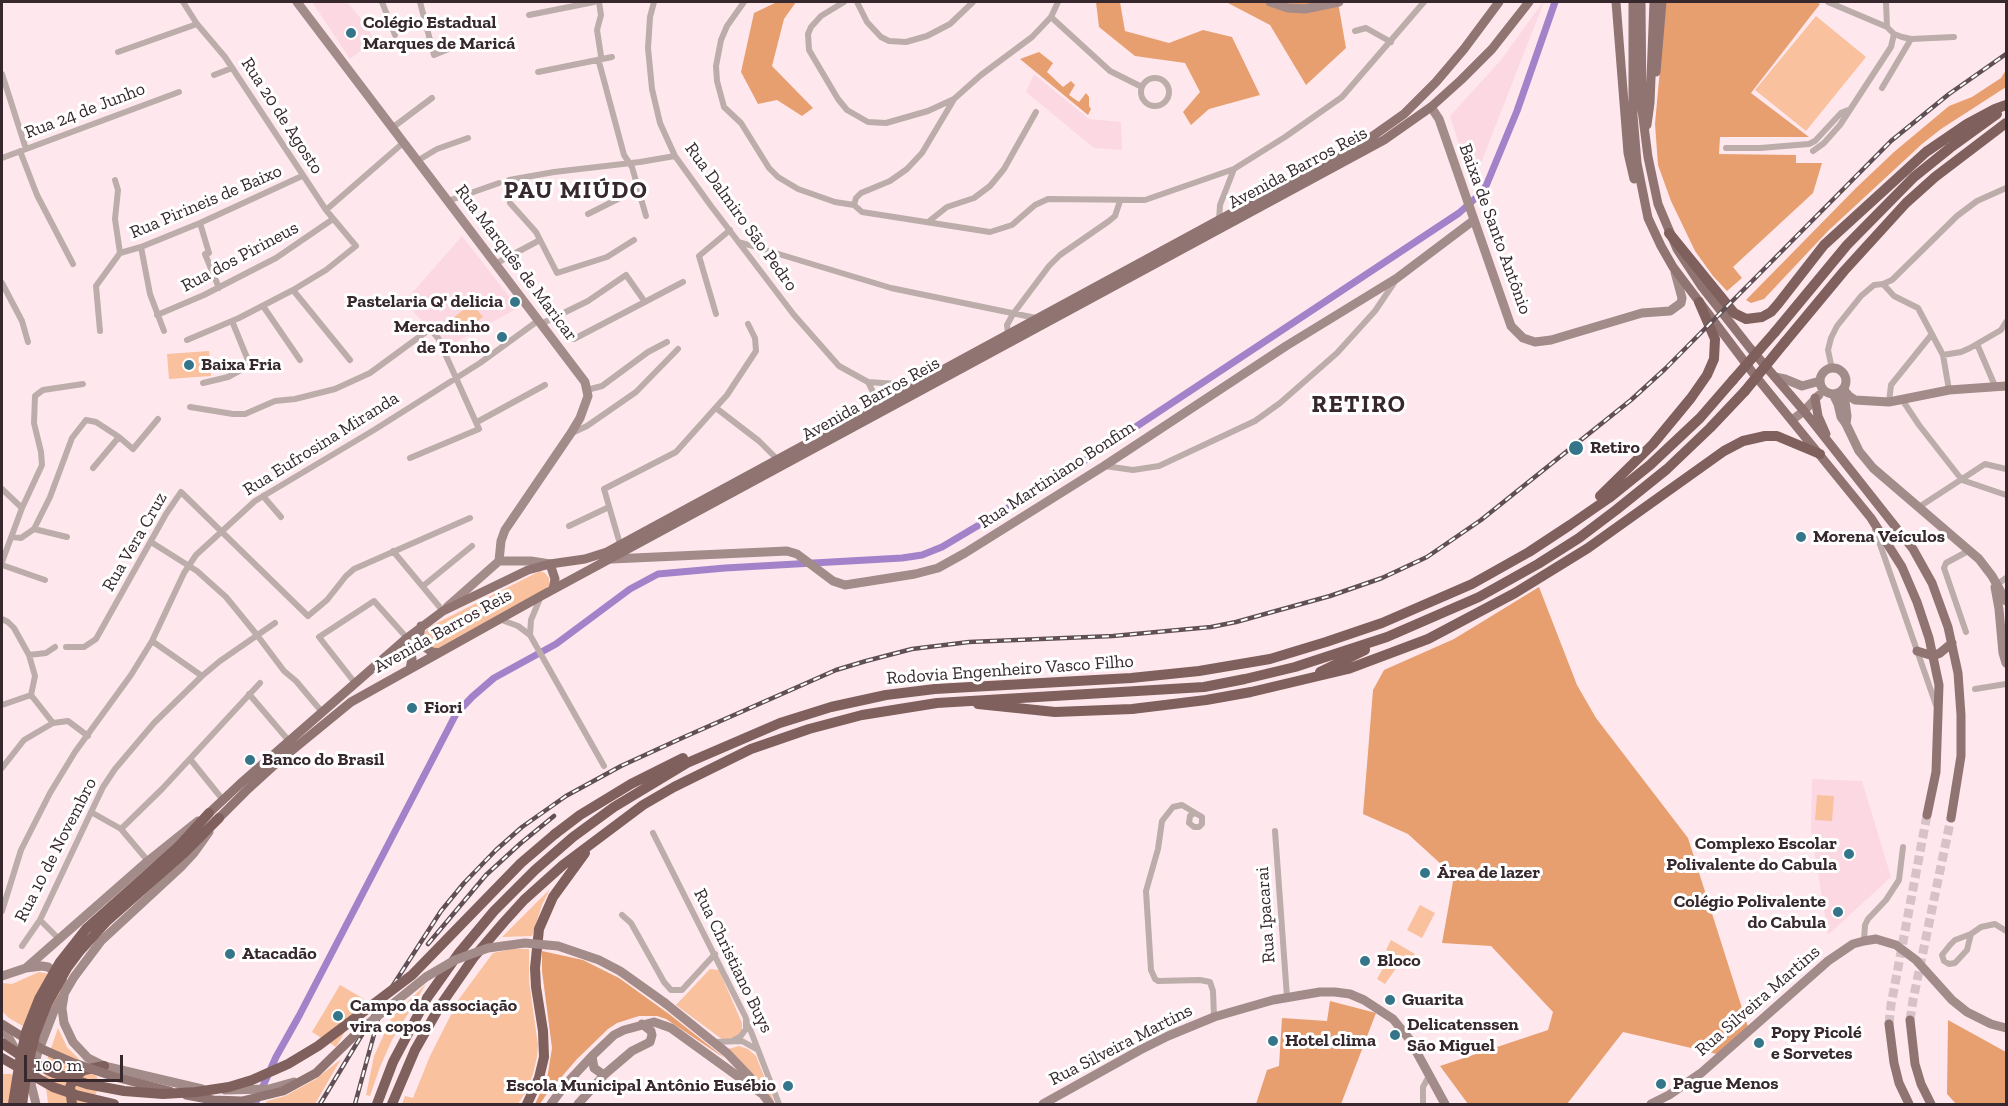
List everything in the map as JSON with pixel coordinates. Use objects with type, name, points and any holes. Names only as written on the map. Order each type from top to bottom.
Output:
[{"type":"highway","points":[[1669,232],[1734,313],[1746,319],[1762,317],[1778,304],[1824,245],[1926,152],[1967,124],[1995,109],[2007,106]]},
{"type":"highway","name":"Rodovia Engenheiro Vasco Filho","points":[[377,1104],[393,1062],[427,998],[459,953],[514,890],[555,852],[614,807],[687,763],[780,723],[831,707],[915,691],[1005,683],[1170,675],[1241,665],[1270,658],[1326,642],[1414,611],[1482,579],[1529,552],[1609,498],[1650,465],[1700,417],[1733,380],[1847,244],[1914,177],[2007,106]]},
{"type":"highway","name":"Rodovia Engenheiro Vasco Filho","points":[[392,1104],[406,1069],[446,997],[474,957],[537,888],[562,865],[643,805],[735,756],[826,724],[918,705],[1204,687],[1245,680],[1296,667],[1387,637],[1479,597],[1538,564],[1579,538],[1667,469],[1745,390],[1844,271],[1906,203],[1935,177],[2007,123]]},
{"type":"highway","points":[[1570,525],[1647,450],[1691,398],[1707,375],[1713,359],[1715,339],[1699,302]]},
{"type":"highway","points":[[957,702],[1055,712],[1132,709],[1206,700],[1298,682],[1348,669],[1428,639],[1545,576],[1743,441],[1777,436],[1820,454]]},
{"type":"highway","points":[[1298,682],[1387,637]]},
{"type":"highway","points":[[2,1043],[26,1059],[54,1073],[87,1084],[124,1091],[163,1094],[196,1092],[229,1087],[252,1080],[288,1064],[318,1046],[412,975],[516,869],[555,834],[589,810],[662,768],[746,736]]},
{"type":"highway","name":"Avenida Barros Reis","points":[[181,850],[214,815]]},
{"type":"highway","points":[[527,1104],[539,1078],[544,1057],[535,968],[539,929],[558,888],[582,856],[604,833]]},
{"type":"highway","points":[[13,1104],[26,1032],[39,999],[60,962],[86,929],[181,850]]},
{"type":"highway","points":[[22,1104],[28,1064],[37,1028],[67,968],[107,921],[181,850]]},
{"type":"highway","points":[[2,1058],[53,1087],[114,1104]]},
{"type":"highway","points":[[72,1104],[70,1087],[75,1076],[84,1070],[104,1066]]},
{"type":"main road","name":"Rua Marquês de Maricar","points":[[297,2],[581,375],[587,390]]},
{"type":"main road","points":[[1270,2],[1288,8],[1305,9],[1339,2]]},
{"type":"main road","name":"Avenida Barros Reis","points":[[36,1104],[31,1084],[37,1055],[65,990],[82,964],[108,934],[181,867],[199,847],[223,800],[421,626],[443,611],[515,576],[550,564],[594,557],[620,544],[1370,138],[1404,114],[1443,74],[1498,2]]},
{"type":"main road","name":"Avenida Barros Reis","points":[[2,976],[26,968],[148,861],[246,791],[340,709],[553,589],[1384,140],[1431,107],[1461,80],[1492,49],[1529,2]]},
{"type":"main road","points":[[1616,2],[1628,153],[1636,186],[1648,218],[1673,267],[1753,373],[1872,518],[1910,585],[1926,629],[1939,685],[1936,772],[1927,815]]},
{"type":"main road","points":[[1633,2],[1633,116],[1637,163],[1648,218]]},
{"type":"main road","points":[[1641,2],[1642,110],[1651,180],[1669,232],[1685,264],[1913,549],[1932,583],[1948,627],[1958,674],[1961,756],[1951,818]]},
{"type":"main road","points":[[1650,103],[1654,2]]},
{"type":"main road","points":[[1645,138],[1657,66],[1662,2]]},
{"type":"main road","points":[[1404,114],[1431,107]]},
{"type":"main road","name":"Baixa de Santo Antônio","points":[[1431,107],[1439,119],[1511,326],[1529,341],[1551,340],[1642,313],[1676,309],[1682,298],[1673,267]]},
{"type":"main road","name":"Rua Martiniano Bonfim","points":[[612,559],[787,551],[801,557],[833,581],[845,585],[938,568],[1104,466],[1286,346],[1397,278],[1473,216]]},
{"type":"main road","points":[[1792,420],[1815,398],[1836,392],[1845,385],[1845,376],[1839,370],[1832,369],[1823,373],[1820,381],[1822,387],[1836,392],[1849,396],[1855,400],[1889,402],[1949,390],[2007,386]]},
{"type":"main road","points":[[1775,377],[1802,386],[1820,381]]},
{"type":"main road","points":[[499,561],[501,541],[505,530],[571,433],[584,410],[588,396],[587,390]]},
{"type":"main road","points":[[1836,392],[1845,401],[1846,424],[1859,451],[1873,468],[1970,550],[2001,581],[2007,602]]},
{"type":"main road","points":[[1815,398],[1818,416],[1832,447]]},
{"type":"main road","points":[[443,611],[499,561],[531,561],[550,564],[555,579],[553,589]]},
{"type":"main road","points":[[2001,581],[1999,609],[2007,663]]},
{"type":"main road","points":[[421,626],[419,639],[422,645],[432,652],[440,653]]},
{"type":"main road","points":[[1917,651],[1933,656],[1952,643]]},
{"type":"main road","points":[[397,647],[402,647],[411,654],[410,669]]},
{"type":"main road","points":[[1864,940],[1876,939],[1896,945],[1916,960],[1952,1000],[1967,1012],[1991,1024],[2007,1028]]},
{"type":"main road","points":[[60,940],[58,949],[61,958],[69,964],[82,964]]},
{"type":"main road","name":"Rua Silveira Martins","points":[[1653,1104],[1701,1073],[1828,961],[1853,944],[1864,940]]},
{"type":"main road","points":[[26,968],[42,966],[53,969],[61,976],[65,990],[62,1015],[67,1033],[81,1052],[104,1066],[202,1089],[244,1091],[279,1087],[300,1079],[426,977],[455,960],[488,948],[515,944],[558,946],[590,956],[620,971],[665,1003],[737,1062],[770,1104]]},
{"type":"main road","name":"Rua Silveira Martins","points":[[1042,1104],[1140,1050],[1214,1017],[1287,997],[1320,992],[1350,994],[1377,1007],[1403,1029],[1445,1104]]},
{"type":"main road","points":[[1910,1020],[1915,1064],[1921,1084],[1931,1104]]},
{"type":"main road","points":[[551,1104],[565,1085],[614,1035],[642,1024],[654,1022],[671,1028],[761,1093]]},
{"type":"main road","points":[[580,1103],[605,1074],[632,1051],[650,1042],[651,1031],[642,1024]]},
{"type":"main road","points":[[1889,1024],[1899,1083],[1910,1104]]},
{"type":"main road","points":[[2,1025],[42,1049],[93,1070],[175,1092],[232,1101],[253,1100],[301,1083],[323,1067],[358,1032]]},
{"type":"main road","points":[[2,1025],[31,1084]]},
{"type":"main road","points":[[592,1056],[594,1068],[605,1074]]},
{"type":"street","name":"Rua 20 de Agosto","points":[[183,2],[197,24],[219,49],[326,210],[356,246],[326,270],[293,290]]},
{"type":"street","points":[[382,2],[395,35]]},
{"type":"street","points":[[420,2],[434,55],[466,42]]},
{"type":"street","points":[[529,15],[594,2]]},
{"type":"street","points":[[599,2],[601,15],[597,30],[600,59],[598,62],[624,155],[629,163],[646,216]]},
{"type":"street","name":"Rua Dalmiro São Pedro","points":[[654,2],[650,16],[648,48],[652,89],[660,123],[675,156],[794,315],[839,366],[868,382],[912,385]]},
{"type":"street","points":[[744,2],[727,26],[721,40],[716,66],[717,81],[722,104],[747,130],[761,155],[778,177],[798,189],[823,199],[854,205],[862,212],[990,232],[1012,225],[1035,205],[1048,199],[1145,200],[1234,168],[1285,137],[1342,97],[1424,2]]},
{"type":"street","points":[[844,2],[816,21],[808,34],[807,42],[812,58],[847,110],[868,122],[886,123],[928,111],[954,99],[981,75],[1032,37],[1051,17],[1058,2]]},
{"type":"street","points":[[857,2],[867,22],[881,38],[906,42],[927,36],[945,27],[956,20],[973,2]]},
{"type":"street","points":[[1828,2],[1887,27],[1894,34],[1911,39],[1954,37]]},
{"type":"street","points":[[1886,2],[1887,27]]},
{"type":"street","points":[[1051,17],[1110,71],[1142,87]]},
{"type":"street","points":[[118,52],[197,24]]},
{"type":"street","points":[[1355,31],[1366,28],[1391,42]]},
{"type":"street","points":[[1813,151],[1831,136],[1892,47],[1894,34]]},
{"type":"street","points":[[1882,88],[1911,39]]},
{"type":"street","points":[[538,72],[612,57]]},
{"type":"street","points":[[214,75],[232,68]]},
{"type":"street","points":[[2,74],[37,195],[73,264]]},
{"type":"street","points":[[1156,78],[1161,80],[1165,82],[1169,90],[1168,99],[1165,103],[1156,106],[1147,104],[1141,97],[1142,87],[1148,80],[1156,78]]},
{"type":"street","name":"Rua 24 de Junho","points":[[2,158],[179,92]]},
{"type":"street","points":[[392,128],[432,98]]},
{"type":"street","points":[[854,205],[861,193],[890,181],[907,169],[922,153],[954,99]]},
{"type":"street","points":[[1726,148],[1809,144],[1815,141],[1841,113],[1848,110]]},
{"type":"street","points":[[928,222],[947,207],[974,198],[990,186],[1004,170],[1036,112]]},
{"type":"street","points":[[417,161],[437,148],[468,138]]},
{"type":"street","points":[[326,210],[403,143]]},
{"type":"street","points":[[509,180],[675,156]]},
{"type":"street","points":[[1219,220],[1220,205],[1234,168]]},
{"type":"street","name":"Rua Pirineis de Baixo","points":[[120,253],[200,223],[302,176]]},
{"type":"street","points":[[100,331],[96,286],[120,253],[116,226],[118,190],[116,180]]},
{"type":"street","points":[[448,201],[499,183]]},
{"type":"street","points":[[1832,369],[1828,350],[1830,338],[1861,296],[1874,285],[1883,285],[1892,280],[1957,216],[1977,201],[2007,188]]},
{"type":"street","points":[[588,214],[638,189]]},
{"type":"street","points":[[1008,334],[1007,325],[1013,314],[1056,259],[1115,216],[1120,201]]},
{"type":"street","points":[[510,203],[531,225],[557,273],[607,257],[634,240]]},
{"type":"street","name":"Rua dos Pirineus","points":[[157,315],[219,288],[284,253],[333,219]]},
{"type":"street","points":[[200,223],[209,253],[205,254],[219,288]]},
{"type":"street","points":[[716,315],[699,256],[730,230]]},
{"type":"street","points":[[495,264],[540,240]]},
{"type":"street","points":[[739,242],[891,288],[1036,319]]},
{"type":"street","points":[[141,247],[147,284],[164,331]]},
{"type":"street","name":"Rua Eufrosina Miranda","points":[[2,911],[21,850],[62,772],[126,683],[152,641],[189,565],[221,530],[263,496],[374,430],[540,322],[593,299],[626,275],[645,302]]},
{"type":"street","points":[[1104,466],[1133,470],[1159,466],[1255,421],[1280,403],[1345,346],[1375,311],[1397,278]]},
{"type":"street","points":[[558,316],[574,339],[683,282]]},
{"type":"street","points":[[2,283],[22,321],[28,342]]},
{"type":"street","points":[[1883,285],[1894,297],[1918,308],[1943,355],[1949,390]]},
{"type":"street","points":[[188,340],[293,290],[350,360]]},
{"type":"street","points":[[263,306],[300,360]]},
{"type":"street","points":[[203,383],[228,377],[250,365],[232,321]]},
{"type":"street","points":[[1943,355],[1961,352],[1977,344],[2001,330],[2007,322]]},
{"type":"street","points":[[620,544],[604,489],[676,452],[716,408],[756,351],[755,338],[748,324]]},
{"type":"street","points":[[190,407],[238,415],[270,403],[296,399],[345,386],[370,373],[430,329],[438,338],[479,429],[410,458]]},
{"type":"street","points":[[1889,402],[1891,385],[1932,334]]},
{"type":"street","points":[[587,390],[602,387],[648,352],[667,342]]},
{"type":"street","points":[[1977,344],[1995,386]]},
{"type":"street","points":[[571,433],[587,426],[636,392],[678,349]]},
{"type":"street","points":[[868,382],[875,396],[871,407]]},
{"type":"street","points":[[45,580],[2,564],[22,508],[42,465],[34,423],[35,396],[43,390],[82,384]]},
{"type":"street","points":[[477,422],[545,385]]},
{"type":"street","points":[[1903,400],[1919,426],[1962,480],[2007,495]]},
{"type":"street","points":[[716,408],[759,441],[777,459]]},
{"type":"street","points":[[12,537],[21,538],[34,529],[50,497],[72,438],[83,422],[91,420],[134,449],[158,419]]},
{"type":"street","points":[[93,468],[119,437]]},
{"type":"street","points":[[1919,507],[1985,464],[2007,469]]},
{"type":"street","points":[[2,489],[22,508]]},
{"type":"street","name":"Rua Vera Cruz","points":[[66,647],[84,647],[96,639],[181,492],[308,616],[327,600],[351,571],[393,550]]},
{"type":"street","points":[[263,496],[281,517]]},
{"type":"street","points":[[569,526],[609,507]]},
{"type":"street","points":[[443,611],[393,550],[470,518]]},
{"type":"street","points":[[1872,518],[1938,711]]},
{"type":"street","points":[[34,529],[67,537]]},
{"type":"street","points":[[151,542],[189,565],[226,597],[257,634],[280,667],[296,681],[322,712]]},
{"type":"street","points":[[423,586],[472,546]]},
{"type":"street","points":[[1966,632],[1944,568],[1946,563],[1970,550]]},
{"type":"street","points":[[530,635],[531,620],[541,596]]},
{"type":"street","points":[[355,683],[319,637],[374,601],[407,638]]},
{"type":"street","points":[[2,619],[14,628],[29,655],[35,676],[31,695],[52,723]]},
{"type":"street","points":[[499,619],[518,626],[530,635],[604,766]]},
{"type":"street","name":"Rua 10 de Novembro","points":[[22,946],[40,920],[103,787],[115,769],[154,723],[202,676],[275,623]]},
{"type":"street","points":[[152,641],[202,676]]},
{"type":"street","points":[[29,655],[46,653],[56,647]]},
{"type":"street","points":[[121,829],[260,683]]},
{"type":"street","points":[[1975,689],[2007,684]]},
{"type":"street","points":[[249,694],[289,741]]},
{"type":"street","points":[[2,705],[31,695]]},
{"type":"street","points":[[2,768],[24,740],[52,723],[68,721],[88,736]]},
{"type":"street","points":[[190,759],[223,800]]},
{"type":"street","name":"Rua Silveira Martins","points":[[1194,813],[1186,806],[1177,805],[1169,810],[1162,821],[1158,849],[1146,891],[1151,970],[1158,981],[1200,980],[1210,982],[1213,991],[1214,1017]]},
{"type":"street","points":[[91,812],[121,829],[148,861]]},
{"type":"street","name":"Rua Ipacarai","points":[[1275,831],[1287,997]]},
{"type":"street","name":"Rua Christiano Buys","points":[[653,833],[746,1016],[779,1104]]},
{"type":"street","points":[[1864,940],[1865,925],[1868,919],[1886,900],[1899,880],[1903,847]]},
{"type":"street","points":[[622,915],[631,923],[664,982],[671,990],[682,990],[716,954]]},
{"type":"street","points":[[40,920],[60,940]]},
{"type":"street","points":[[1971,934],[1967,950],[1955,963],[1949,964],[1944,961],[1942,955],[1950,945],[1981,927],[1995,924],[2007,931]]},
{"type":"street","points":[[733,1041],[740,1037],[746,1029],[746,1016]]},
{"type":"street","points":[[715,1042],[742,1041],[759,1051]]},
{"type":"street","points":[[1423,1104],[1423,1087],[1429,1076]]},
{"type":"street","points":[[1414,1091],[1423,1087]]},
{"type":"shaded area","name":"Colégio Estadual Marques de Maricá","points":[[312,2],[347,2],[367,26],[374,40],[350,59]]},
{"type":"shaded area","points":[[777,2],[796,2],[784,19],[772,66],[813,108],[802,116],[777,100],[758,104],[741,72],[754,13]]},
{"type":"shaded area","points":[[1096,2],[1120,2],[1125,31],[1169,43],[1203,30],[1232,37],[1260,95],[1209,109],[1191,125],[1183,112],[1200,92],[1185,63],[1135,56],[1099,27]]},
{"type":"shaded area","points":[[1226,2],[1338,2],[1346,48],[1306,85],[1270,25]]},
{"type":"shaded area","points":[[1543,2],[1472,186],[1450,116],[1501,60]]},
{"type":"shaded area","points":[[1666,2],[1816,2],[1820,4],[1751,93],[1809,137],[1720,137],[1719,154],[1796,155],[1796,163],[1822,163],[1813,193],[1733,267],[1742,278],[1727,291],[1695,251],[1671,201],[1658,165],[1655,124]]},
{"type":"shaded area","points":[[1816,16],[1866,57],[1806,131],[1755,90]]},
{"type":"shaded area","points":[[1039,52],[1053,63],[1047,72],[1063,87],[1071,81],[1075,85],[1069,95],[1079,102],[1086,93],[1091,109],[1088,115],[1020,59]]},
{"type":"shaded area","points":[[2006,70],[2006,87],[1922,144],[1828,231],[1764,299],[1751,303],[1746,300],[1894,152],[1949,106],[1972,97],[2001,78]]},
{"type":"shaded area","points":[[1034,74],[1089,119],[1121,122],[1122,150],[1094,148],[1026,92]]},
{"type":"shaded area","points":[[462,236],[518,308],[447,347],[404,302]]},
{"type":"shaded area","points":[[472,303],[483,317],[459,335],[448,322]]},
{"type":"shaded area","name":"Baixa Fria","points":[[209,351],[211,376],[169,379],[167,354]]},
{"type":"shaded area","points":[[540,571],[549,578],[549,586],[546,589],[436,649],[426,644],[425,632],[429,627]]},
{"type":"shaded area","points":[[1539,587],[1577,685],[1596,718],[1688,838],[1749,1030],[1721,1055],[1623,1032],[1567,1104],[1468,1104],[1440,1066],[1548,1030],[1553,1012],[1491,946],[1442,943],[1454,876],[1408,834],[1363,814],[1373,690],[1384,670],[1454,639]]},
{"type":"shaded area","name":"Complexo Escolar Polivalente do Cabula","points":[[1812,779],[1862,781],[1891,877],[1828,935],[1811,830]]},
{"type":"shaded area","points":[[1817,795],[1834,796],[1832,821],[1815,820]]},
{"type":"shaded area","points":[[550,889],[532,936],[502,937]]},
{"type":"shaded area","points":[[1420,905],[1435,913],[1422,938],[1407,930]]},
{"type":"shaded area","points":[[1391,940],[1415,954],[1410,963],[1386,950]]},
{"type":"shaded area","points":[[512,949],[529,949],[529,981],[538,1045],[533,1074],[518,1104],[402,1104],[405,1096],[413,1098],[430,1056],[459,999],[493,953]]},
{"type":"shaded area","points":[[542,951],[583,960],[619,978],[726,1059],[666,1019],[657,1016],[639,1016],[617,1023],[608,1029],[577,1059],[540,1104],[535,1104],[547,1079],[552,1048],[542,971]]},
{"type":"shaded area","points":[[1388,959],[1397,967],[1385,984],[1377,979]]},
{"type":"shaded area","points":[[710,969],[719,970],[742,1023],[742,1030],[735,1038],[723,1040],[676,1005]]},
{"type":"shaded area","points":[[39,972],[50,974],[64,985],[43,1038],[9,1018],[2,1011],[2,983],[12,984]]},
{"type":"shaded area","points":[[426,984],[392,1040],[370,1096],[366,1095],[374,1056],[392,1017]]},
{"type":"shaded area","name":"Campo da associação vira copos","points":[[340,985],[364,999],[336,1047],[312,1032]]},
{"type":"shaded area","points":[[1330,1001],[1376,1013],[1341,1104],[1256,1104],[1267,1070],[1279,1066],[1282,1018],[1327,1021]]},
{"type":"shaded area","points":[[1948,1020],[2006,1052],[2006,1104],[1956,1104],[1947,1094]]},
{"type":"shaded area","points":[[58,1028],[67,1047],[97,1077],[98,1090],[91,1101],[84,1104],[48,1104],[44,1069]]},
{"type":"shaded area","points":[[739,1046],[748,1049],[756,1056],[775,1104],[728,1049]]},
{"type":"shaded area","points":[[341,1059],[315,1104],[265,1104],[267,1101],[285,1096],[316,1079]]},
{"type":"shaded area","points":[[2,1074],[11,1074],[21,1080],[29,1104],[2,1104]]},
{"type":"waterway","points":[[255,1104],[276,1057],[456,714],[494,678],[556,644],[630,589],[658,574],[922,555],[942,547],[1063,475],[1459,213],[1478,196],[1486,186],[1517,111],[1555,2]]},
{"type":"tunnel","points":[[1889,1024],[1927,815]]},
{"type":"tunnel","points":[[1910,1020],[1951,818]]},
{"type":"railway","points":[[320,1104],[441,911],[496,850],[522,827],[566,796],[621,766],[682,738],[836,670],[866,661],[912,649],[969,642],[1113,636],[1211,627],[1330,596],[1382,578],[1427,557],[1481,520],[1631,400],[1665,369],[1891,141],[1949,94],[2006,54]]},
{"type":"railway","points":[[428,944],[486,875],[554,816]]},
{"type":"railway","points":[[355,1104],[379,1016]]},
{"type":"place","name":"Colégio Estadual Marques de Maricá","points":[[351,33]]},
{"type":"place","name":"Pastelaria Q' delicia","points":[[515,302]]},
{"type":"place","name":"Mercadinho de Tonho","points":[[502,337]]},
{"type":"place","name":"Baixa Fria","points":[[189,365]]},
{"type":"place","name":"Retiro","points":[[1576,448]]},
{"type":"place","name":"Morena Veículos","points":[[1801,537]]},
{"type":"place","name":"Fiori","points":[[412,708]]},
{"type":"place","name":"Banco do Brasil","points":[[250,760]]},
{"type":"place","name":"Complexo Escolar Polivalente do Cabula","points":[[1849,854]]},
{"type":"place","name":"Área de lazer","points":[[1425,873]]},
{"type":"place","name":"Colégio Polivalente do Cabula","points":[[1838,912]]},
{"type":"place","name":"Atacadão","points":[[230,954]]},
{"type":"place","name":"Bloco","points":[[1365,961]]},
{"type":"place","name":"Guarita","points":[[1390,1000]]},
{"type":"place","name":"Campo da associação vira copos","points":[[338,1016]]},
{"type":"place","name":"Delicatenssen São Miguel","points":[[1395,1035]]},
{"type":"place","name":"Hotel clima","points":[[1273,1041]]},
{"type":"place","name":"Popy Picolé e Sorvetes","points":[[1759,1043]]},
{"type":"place","name":"Pague Menos","points":[[1661,1084]]},
{"type":"place","name":"Escola Municipal Antônio Eusébio","points":[[788,1086]]},
{"type":"district","name":"PAU MIÚDO","points":[[576,191]]},
{"type":"district","name":"RETIRO","points":[[1359,405]]}]
